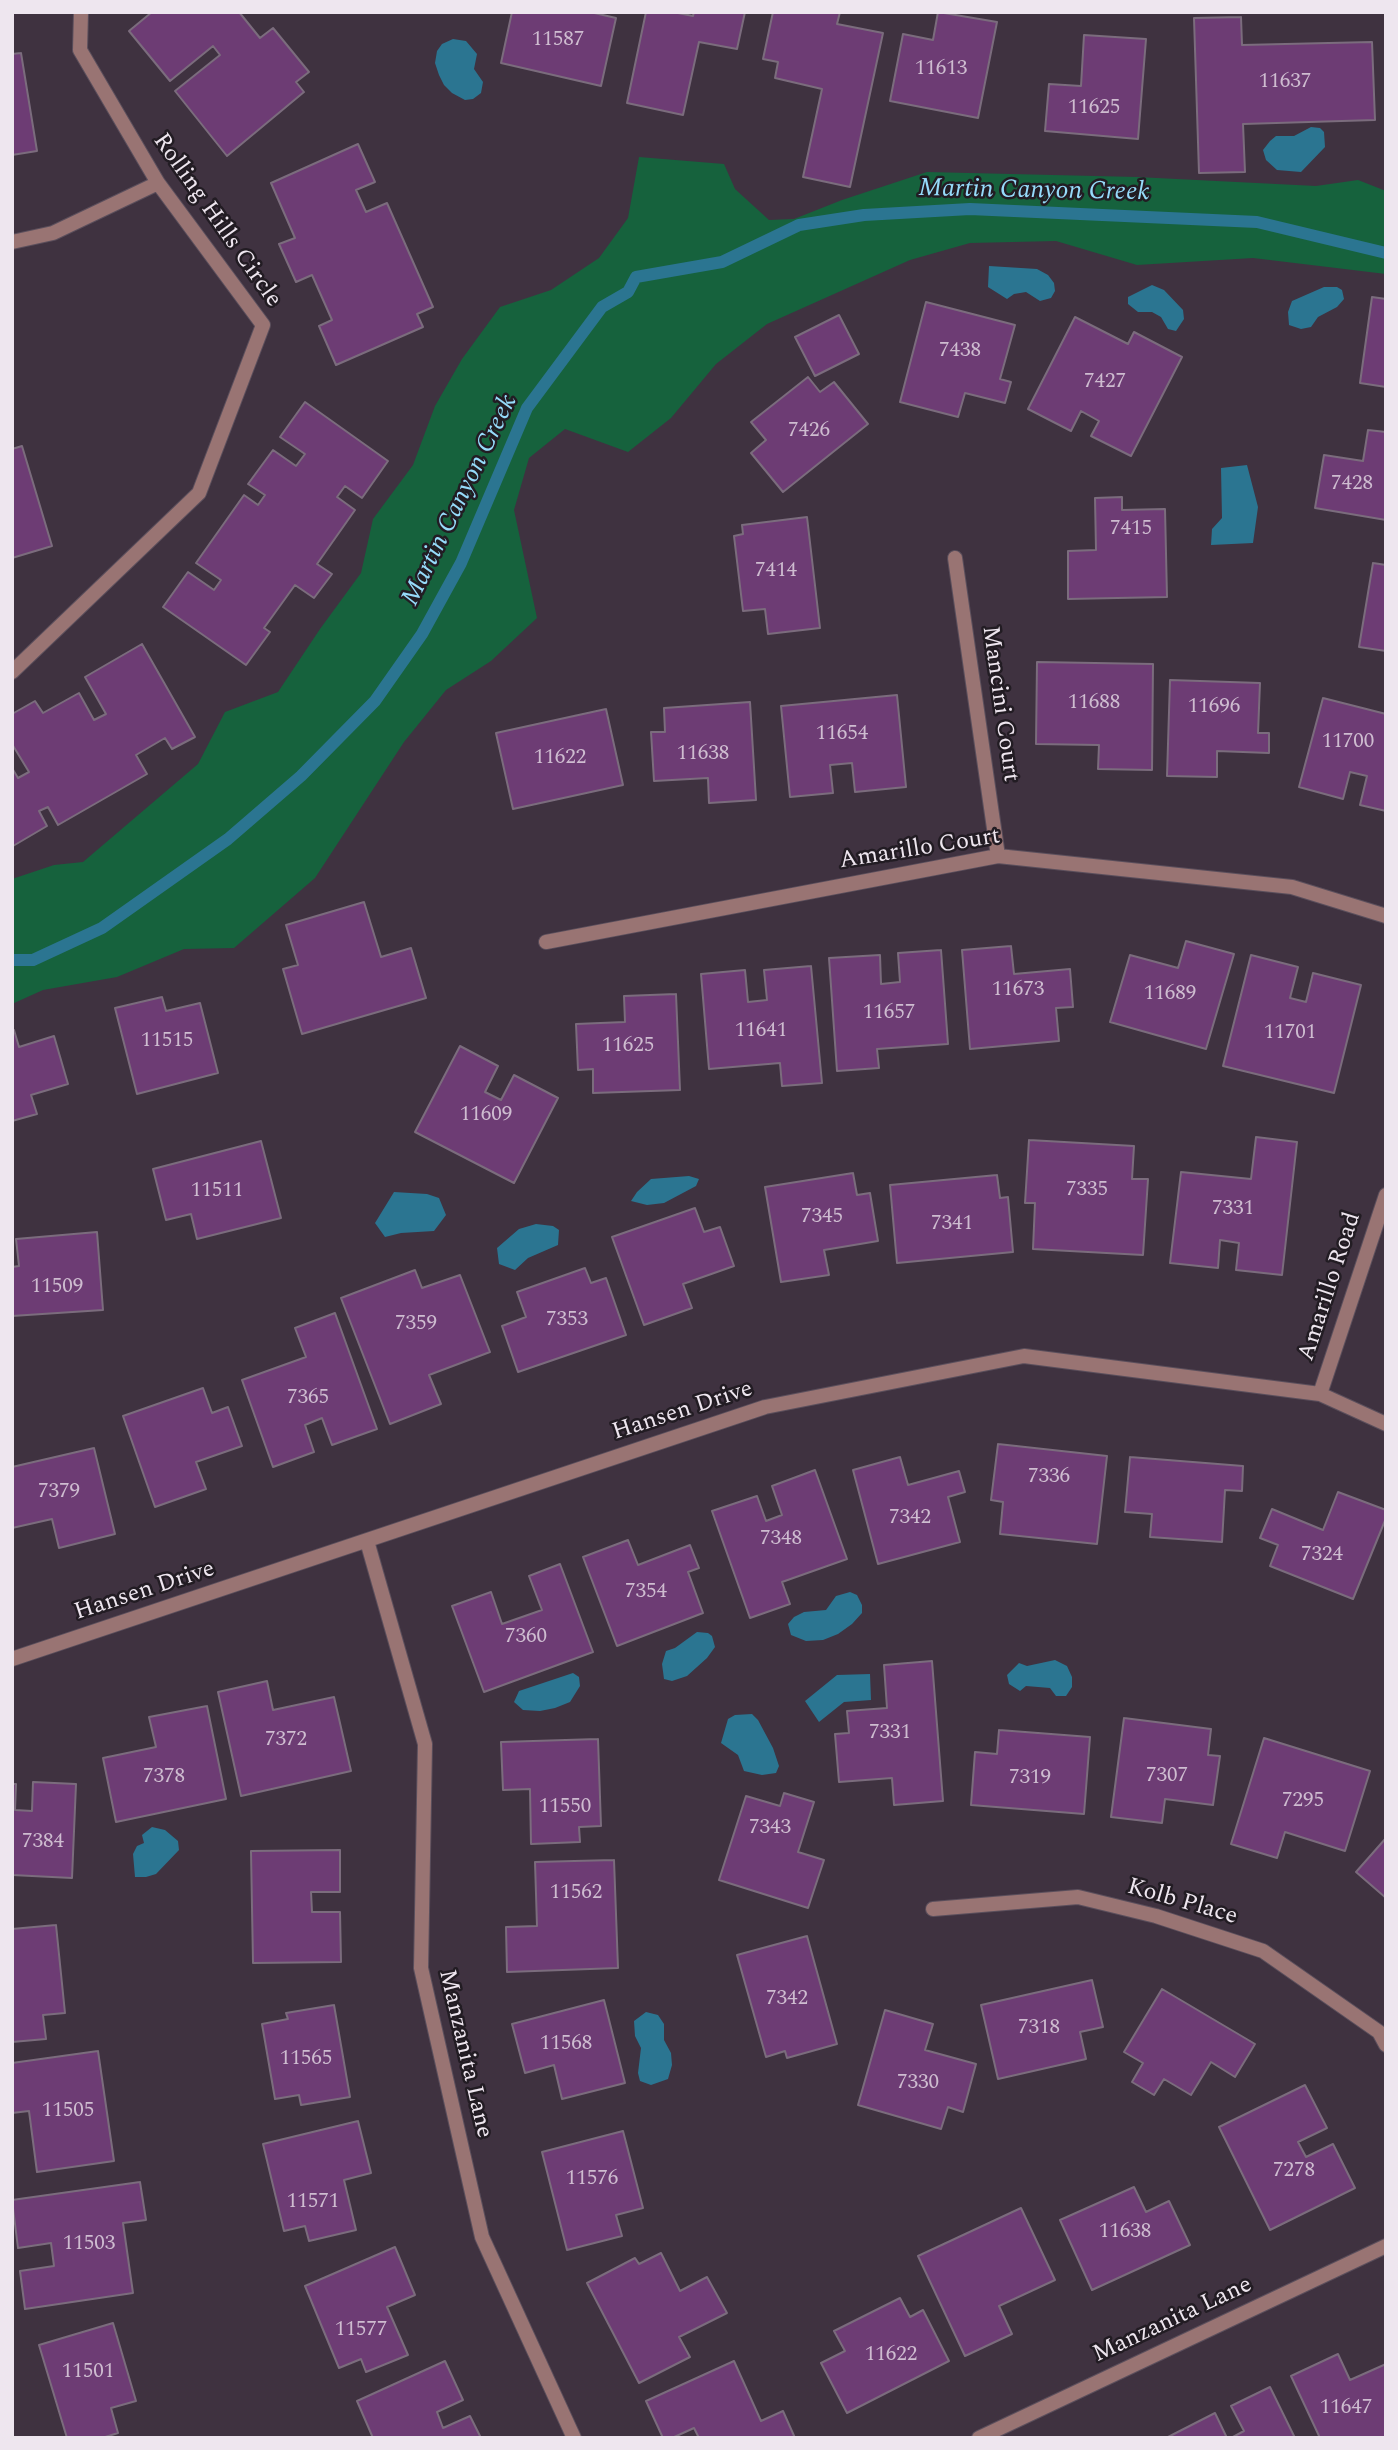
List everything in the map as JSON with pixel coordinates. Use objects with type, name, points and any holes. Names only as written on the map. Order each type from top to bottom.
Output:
[{"type":"street","name":"Rolling Hills Circle","points":[[12,672],[199,493],[263,325],[158,183],[80,50],[80,12]]},
{"type":"street","points":[[12,242],[53,233],[158,183]]},
{"type":"street","name":"Mancini Court","points":[[955,558],[998,856]]},
{"type":"street","name":"Amarillo Court","points":[[545,942],[998,856],[1292,887],[1386,916]]},
{"type":"street","name":"Amarillo Road","points":[[1320,1394],[1386,1195]]},
{"type":"street","name":"Hansen Drive","points":[[12,1659],[765,1408],[1024,1356],[1320,1394],[1386,1424]]},
{"type":"street","name":"Manzanita Lane","points":[[367,1541],[425,1744],[421,1969],[482,2236],[573,2438]]},
{"type":"street","name":"Kolb Place","points":[[933,1909],[1078,1897],[1156,1916],[1264,1951],[1379,2032],[1386,2045]]},
{"type":"street","name":"Manzanita Lane","points":[[979,2438],[1386,2246]]},
{"type":"green space","points":[[639,157],[724,164],[735,189],[769,220],[794,219],[927,172],[1137,177],[1316,186],[1358,180],[1386,191],[1386,274],[1253,258],[1137,265],[1056,241],[970,243],[910,260],[767,324],[716,364],[671,418],[628,452],[565,429],[529,458],[514,510],[537,618],[491,661],[446,690],[404,742],[315,878],[234,948],[184,949],[117,977],[43,990],[12,1004],[12,879],[54,865],[83,862],[198,764],[225,712],[278,692],[361,573],[373,519],[413,465],[435,406],[462,359],[500,307],[551,290],[599,258],[628,218]]},
{"type":"water","points":[[453,39],[466,41],[477,54],[474,69],[483,82],[481,93],[473,99],[465,100],[452,93],[444,85],[435,63],[437,51],[442,44]]},
{"type":"water","points":[[1311,127],[1320,128],[1324,132],[1325,147],[1301,172],[1277,170],[1266,160],[1263,150],[1276,136],[1294,136]]},
{"type":"water","points":[[989,266],[1037,269],[1048,275],[1054,283],[1055,291],[1051,298],[1040,301],[1026,292],[1014,294],[1007,299],[988,287]]},
{"type":"water","points":[[1152,285],[1164,290],[1183,310],[1184,319],[1176,331],[1168,329],[1161,317],[1152,312],[1138,312],[1128,304],[1128,297]]},
{"type":"water","points":[[1324,287],[1337,287],[1342,290],[1344,299],[1337,307],[1318,317],[1311,327],[1301,329],[1289,325],[1288,312],[1292,301]]},
{"type":"water","points":[[1247,465],[1258,507],[1253,543],[1211,545],[1212,529],[1222,518],[1221,468]]},
{"type":"water","points":[[689,1176],[699,1179],[696,1186],[664,1203],[647,1205],[631,1201],[651,1179]]},
{"type":"water","points":[[394,1192],[427,1194],[439,1198],[446,1215],[434,1231],[385,1237],[375,1223]]},
{"type":"water","points":[[536,1224],[553,1226],[559,1230],[558,1245],[528,1258],[515,1270],[499,1264],[497,1248],[519,1229]]},
{"type":"water","points":[[850,1592],[857,1595],[862,1605],[862,1613],[852,1624],[823,1640],[806,1641],[791,1635],[788,1624],[794,1617],[804,1612],[826,1610],[836,1596]]},
{"type":"water","points":[[697,1632],[712,1636],[715,1647],[687,1676],[672,1681],[664,1679],[662,1664],[666,1651],[675,1648]]},
{"type":"water","points":[[1055,1660],[1067,1666],[1072,1677],[1072,1687],[1066,1696],[1056,1696],[1050,1688],[1026,1686],[1020,1691],[1009,1684],[1007,1675],[1019,1663],[1027,1666]]},
{"type":"water","points":[[573,1673],[579,1677],[580,1686],[570,1702],[540,1711],[523,1710],[514,1702],[519,1691]]},
{"type":"water","points":[[870,1674],[871,1700],[844,1702],[819,1722],[805,1701],[837,1675]]},
{"type":"water","points":[[752,1714],[773,1748],[779,1766],[776,1773],[762,1775],[744,1771],[738,1755],[721,1743],[728,1719],[735,1715]]},
{"type":"water","points":[[152,1827],[165,1830],[178,1841],[179,1850],[156,1874],[135,1877],[133,1854],[137,1846],[144,1843],[142,1835]]},
{"type":"water","points":[[646,2012],[658,2015],[664,2024],[664,2040],[671,2053],[672,2065],[668,2079],[651,2085],[640,2081],[638,2073],[641,2048],[635,2036],[634,2021]]},
{"type":"building","points":[[152,12],[239,12],[260,38],[273,28],[309,72],[296,82],[304,92],[227,156],[175,91],[220,55],[213,46],[170,81],[129,31]]},
{"type":"building","points":[[512,12],[590,12],[616,18],[601,86],[501,63]]},
{"type":"building","points":[[646,12],[673,12],[693,16],[694,12],[745,12],[737,49],[699,42],[683,115],[627,103]]},
{"type":"building","points":[[773,12],[840,12],[837,24],[883,33],[850,187],[803,177],[822,89],[775,78],[778,62],[763,59]]},
{"type":"building","points":[[938,12],[997,22],[978,118],[890,101],[903,34],[933,40]]},
{"type":"building","points":[[1241,17],[1242,45],[1372,42],[1375,120],[1243,124],[1245,172],[1199,173],[1194,18]]},
{"type":"building","points":[[1084,35],[1146,39],[1138,139],[1045,131],[1049,84],[1081,86]]},
{"type":"building","points":[[21,53],[37,151],[12,155],[12,54]]},
{"type":"building","points":[[358,144],[375,182],[356,190],[366,212],[387,203],[433,307],[417,314],[423,327],[336,365],[319,326],[332,320],[312,275],[296,282],[279,244],[295,238],[271,183]]},
{"type":"building","points":[[1372,297],[1386,299],[1386,387],[1360,383]]},
{"type":"building","points":[[926,302],[1015,325],[1000,379],[1011,382],[1005,403],[965,393],[958,417],[900,402]]},
{"type":"building","points":[[839,315],[859,354],[815,376],[795,337]]},
{"type":"building","points":[[1075,317],[1128,344],[1134,332],[1182,357],[1131,456],[1091,436],[1099,421],[1081,411],[1071,431],[1028,409]]},
{"type":"building","points":[[808,377],[820,392],[834,382],[868,424],[783,492],[751,453],[766,440],[751,422]]},
{"type":"building","points":[[305,402],[388,461],[362,498],[345,486],[337,497],[355,510],[317,564],[332,574],[314,598],[295,585],[264,628],[270,632],[246,665],[163,607],[188,572],[214,590],[221,580],[196,563],[244,495],[258,505],[265,495],[248,484],[273,450],[296,466],[305,454],[280,437]]},
{"type":"building","points":[[1368,430],[1386,432],[1386,520],[1315,508],[1324,455],[1363,461]]},
{"type":"building","points":[[22,446],[52,546],[12,558],[12,449]]},
{"type":"building","points":[[1122,497],[1122,510],[1165,509],[1167,597],[1068,599],[1068,551],[1096,550],[1095,498]]},
{"type":"building","points":[[807,517],[820,628],[768,634],[765,609],[743,611],[734,536],[743,534],[742,525]]},
{"type":"building","points":[[1373,563],[1386,565],[1386,651],[1359,647]]},
{"type":"building","points":[[142,644],[195,737],[172,749],[165,738],[136,755],[147,774],[58,825],[48,807],[39,811],[47,826],[13,846],[12,768],[18,778],[29,772],[12,744],[12,714],[35,701],[43,713],[79,693],[94,720],[106,714],[85,677]]},
{"type":"building","points":[[1037,662],[1153,664],[1152,770],[1098,769],[1099,745],[1036,744]]},
{"type":"building","points":[[1170,680],[1260,683],[1258,733],[1269,733],[1269,753],[1217,751],[1217,777],[1167,776]]},
{"type":"building","points":[[897,695],[906,787],[855,792],[852,763],[830,765],[833,793],[790,797],[781,706]]},
{"type":"building","points":[[1323,698],[1386,714],[1386,811],[1360,805],[1367,776],[1350,772],[1343,799],[1299,787]]},
{"type":"building","points":[[750,702],[756,800],[709,803],[708,778],[654,781],[651,732],[665,732],[664,708]]},
{"type":"building","points":[[606,709],[623,785],[513,809],[496,733]]},
{"type":"building","points":[[364,902],[381,957],[411,948],[426,998],[302,1034],[283,969],[298,965],[286,925]]},
{"type":"building","points":[[1186,941],[1234,954],[1206,1049],[1110,1022],[1130,955],[1178,968]]},
{"type":"building","points":[[1011,946],[1014,974],[1070,969],[1073,1007],[1056,1008],[1059,1041],[970,1049],[962,950]]},
{"type":"building","points":[[941,950],[948,1044],[877,1049],[879,1068],[837,1071],[829,958],[880,955],[881,984],[900,982],[898,953]]},
{"type":"building","points":[[1251,955],[1298,967],[1290,998],[1306,1002],[1313,973],[1361,985],[1334,1093],[1223,1066]]},
{"type":"building","points":[[811,966],[822,1083],[782,1086],[780,1063],[709,1069],[701,974],[745,970],[748,1002],[767,1000],[764,970]]},
{"type":"building","points":[[676,994],[680,1090],[593,1093],[593,1069],[578,1070],[576,1024],[625,1022],[624,996]]},
{"type":"building","points":[[162,997],[166,1011],[200,1003],[218,1073],[137,1094],[115,1008]]},
{"type":"building","points":[[14,1030],[19,1047],[54,1036],[68,1084],[31,1095],[37,1114],[12,1121],[12,1031]]},
{"type":"building","points":[[460,1046],[498,1066],[485,1092],[501,1100],[514,1075],[558,1098],[514,1183],[415,1132]]},
{"type":"building","points":[[1256,1137],[1297,1142],[1282,1275],[1236,1270],[1239,1243],[1220,1240],[1218,1268],[1170,1263],[1181,1172],[1251,1179]]},
{"type":"building","points":[[1029,1140],[1134,1146],[1132,1179],[1148,1179],[1143,1255],[1033,1249],[1035,1203],[1025,1203]]},
{"type":"building","points":[[261,1141],[281,1218],[197,1239],[191,1214],[166,1220],[153,1169]]},
{"type":"building","points":[[853,1173],[857,1195],[870,1193],[878,1241],[824,1250],[829,1275],[781,1282],[765,1187]]},
{"type":"building","points":[[997,1175],[1000,1198],[1008,1197],[1013,1252],[897,1263],[890,1185]]},
{"type":"building","points":[[695,1208],[704,1232],[720,1227],[734,1266],[683,1284],[692,1308],[644,1325],[612,1237]]},
{"type":"building","points":[[97,1232],[103,1310],[12,1316],[12,1267],[19,1266],[16,1239]]},
{"type":"building","points":[[585,1268],[591,1283],[606,1278],[626,1335],[518,1372],[502,1326],[526,1317],[517,1292]]},
{"type":"building","points":[[415,1270],[422,1288],[460,1275],[490,1352],[429,1375],[441,1404],[390,1424],[341,1298]]},
{"type":"building","points":[[335,1313],[377,1429],[332,1445],[322,1418],[305,1425],[314,1452],[273,1467],[242,1380],[306,1357],[295,1328]]},
{"type":"building","points":[[203,1388],[212,1413],[228,1407],[242,1446],[196,1462],[206,1489],[155,1507],[123,1416]]},
{"type":"building","points":[[998,1444],[1107,1456],[1097,1544],[1000,1534],[1003,1502],[991,1500]]},
{"type":"building","points":[[94,1448],[115,1534],[59,1548],[52,1519],[12,1528],[12,1467]]},
{"type":"building","points":[[900,1457],[908,1485],[959,1471],[965,1492],[948,1497],[960,1542],[878,1564],[853,1470]]},
{"type":"building","points":[[1130,1457],[1243,1466],[1242,1491],[1225,1490],[1222,1542],[1150,1537],[1152,1514],[1125,1512]]},
{"type":"building","points":[[815,1470],[847,1559],[782,1582],[790,1604],[750,1618],[712,1511],[757,1496],[766,1521],[782,1515],[772,1486]]},
{"type":"building","points":[[1338,1492],[1386,1510],[1386,1518],[1353,1599],[1270,1566],[1278,1545],[1260,1538],[1272,1509],[1323,1530]]},
{"type":"building","points":[[628,1540],[638,1565],[690,1545],[699,1568],[688,1572],[703,1613],[617,1646],[583,1557]]},
{"type":"building","points":[[560,1564],[593,1652],[484,1692],[452,1606],[491,1592],[502,1624],[542,1610],[529,1576]]},
{"type":"building","points":[[932,1661],[943,1801],[894,1805],[892,1778],[839,1782],[835,1734],[849,1733],[847,1711],[887,1708],[884,1665]]},
{"type":"building","points":[[267,1681],[273,1710],[334,1697],[351,1771],[241,1796],[218,1692]]},
{"type":"building","points":[[207,1706],[226,1799],[116,1822],[103,1758],[156,1747],[149,1717]]},
{"type":"building","points":[[1124,1718],[1211,1729],[1208,1755],[1220,1756],[1213,1805],[1165,1799],[1162,1823],[1111,1817]]},
{"type":"building","points":[[999,1730],[1090,1737],[1084,1814],[971,1805],[975,1752],[997,1754]]},
{"type":"building","points":[[1264,1738],[1370,1771],[1345,1851],[1285,1832],[1277,1858],[1231,1844]]},
{"type":"building","points":[[598,1739],[601,1826],[579,1827],[580,1842],[531,1844],[530,1789],[503,1790],[501,1742]]},
{"type":"building","points":[[33,1782],[76,1784],[72,1878],[12,1875],[12,1784],[16,1784],[15,1810],[32,1811]]},
{"type":"building","points":[[784,1793],[814,1802],[798,1852],[824,1860],[808,1908],[719,1880],[746,1796],[780,1806]]},
{"type":"building","points":[[1386,1838],[1386,1898],[1356,1872]]},
{"type":"building","points":[[340,1850],[340,1892],[311,1892],[312,1912],[340,1912],[341,1962],[253,1963],[251,1851]]},
{"type":"building","points":[[614,1860],[618,1968],[507,1972],[506,1927],[537,1926],[535,1862]]},
{"type":"building","points":[[56,1925],[65,2013],[43,2015],[46,2039],[12,2042],[12,1929]]},
{"type":"building","points":[[807,1936],[837,2044],[787,2058],[785,2051],[766,2057],[737,1955]]},
{"type":"building","points":[[1092,1980],[1103,2027],[1080,2032],[1086,2059],[998,2079],[981,2005]]},
{"type":"building","points":[[1162,1989],[1255,2044],[1235,2077],[1211,2062],[1191,2095],[1164,2079],[1154,2095],[1132,2082],[1143,2063],[1124,2052]]},
{"type":"building","points":[[604,2000],[625,2083],[562,2099],[554,2065],[525,2073],[512,2024]]},
{"type":"building","points":[[334,2005],[350,2097],[301,2105],[299,2095],[275,2099],[262,2024],[288,2019],[286,2013]]},
{"type":"building","points":[[885,2010],[933,2024],[925,2050],[976,2064],[963,2112],[948,2107],[941,2129],[858,2105]]},
{"type":"building","points":[[98,2051],[114,2161],[37,2172],[29,2111],[12,2113],[12,2063]]},
{"type":"building","points":[[1305,2085],[1327,2128],[1298,2142],[1306,2157],[1333,2144],[1355,2188],[1270,2230],[1219,2127]]},
{"type":"building","points":[[358,2121],[371,2173],[344,2180],[356,2230],[309,2241],[305,2226],[284,2231],[263,2144]]},
{"type":"building","points":[[623,2131],[643,2208],[616,2215],[622,2236],[567,2250],[542,2152]]},
{"type":"building","points":[[140,2182],[146,2220],[123,2223],[133,2293],[25,2309],[20,2271],[54,2266],[51,2243],[18,2248],[12,2200]]},
{"type":"building","points":[[1134,2187],[1146,2212],[1169,2201],[1190,2245],[1092,2290],[1060,2220]]},
{"type":"building","points":[[1021,2208],[1055,2280],[999,2306],[1012,2334],[965,2356],[918,2256]]},
{"type":"building","points":[[395,2247],[415,2295],[387,2307],[408,2355],[366,2372],[361,2359],[339,2368],[305,2286]]},
{"type":"building","points":[[661,2253],[680,2291],[707,2277],[727,2313],[679,2337],[690,2357],[639,2383],[587,2283],[635,2258],[639,2264]]},
{"type":"building","points":[[900,2298],[910,2317],[923,2310],[949,2361],[847,2413],[821,2363],[845,2351],[834,2331]]},
{"type":"building","points":[[113,2323],[136,2401],[111,2408],[118,2433],[102,2438],[67,2438],[39,2345]]},
{"type":"building","points":[[1338,2354],[1350,2380],[1386,2364],[1386,2438],[1320,2438],[1291,2376]]},
{"type":"building","points":[[445,2361],[463,2400],[437,2412],[443,2428],[470,2416],[481,2438],[373,2438],[357,2401]]},
{"type":"building","points":[[734,2361],[761,2421],[783,2411],[795,2438],[699,2438],[694,2428],[672,2438],[663,2438],[646,2401]]},
{"type":"building","points":[[1270,2387],[1295,2438],[1231,2438],[1244,2431],[1231,2406]]},
{"type":"building","points":[[1215,2413],[1227,2438],[1168,2437]]},
{"type":"waterway","name":"Martin Canyon Creek","points":[[12,960],[33,960],[102,928],[228,839],[301,776],[375,701],[422,634],[461,563],[527,408],[602,307],[628,292],[636,277],[722,262],[799,225],[864,215],[970,209],[1257,222],[1386,253]]}]
